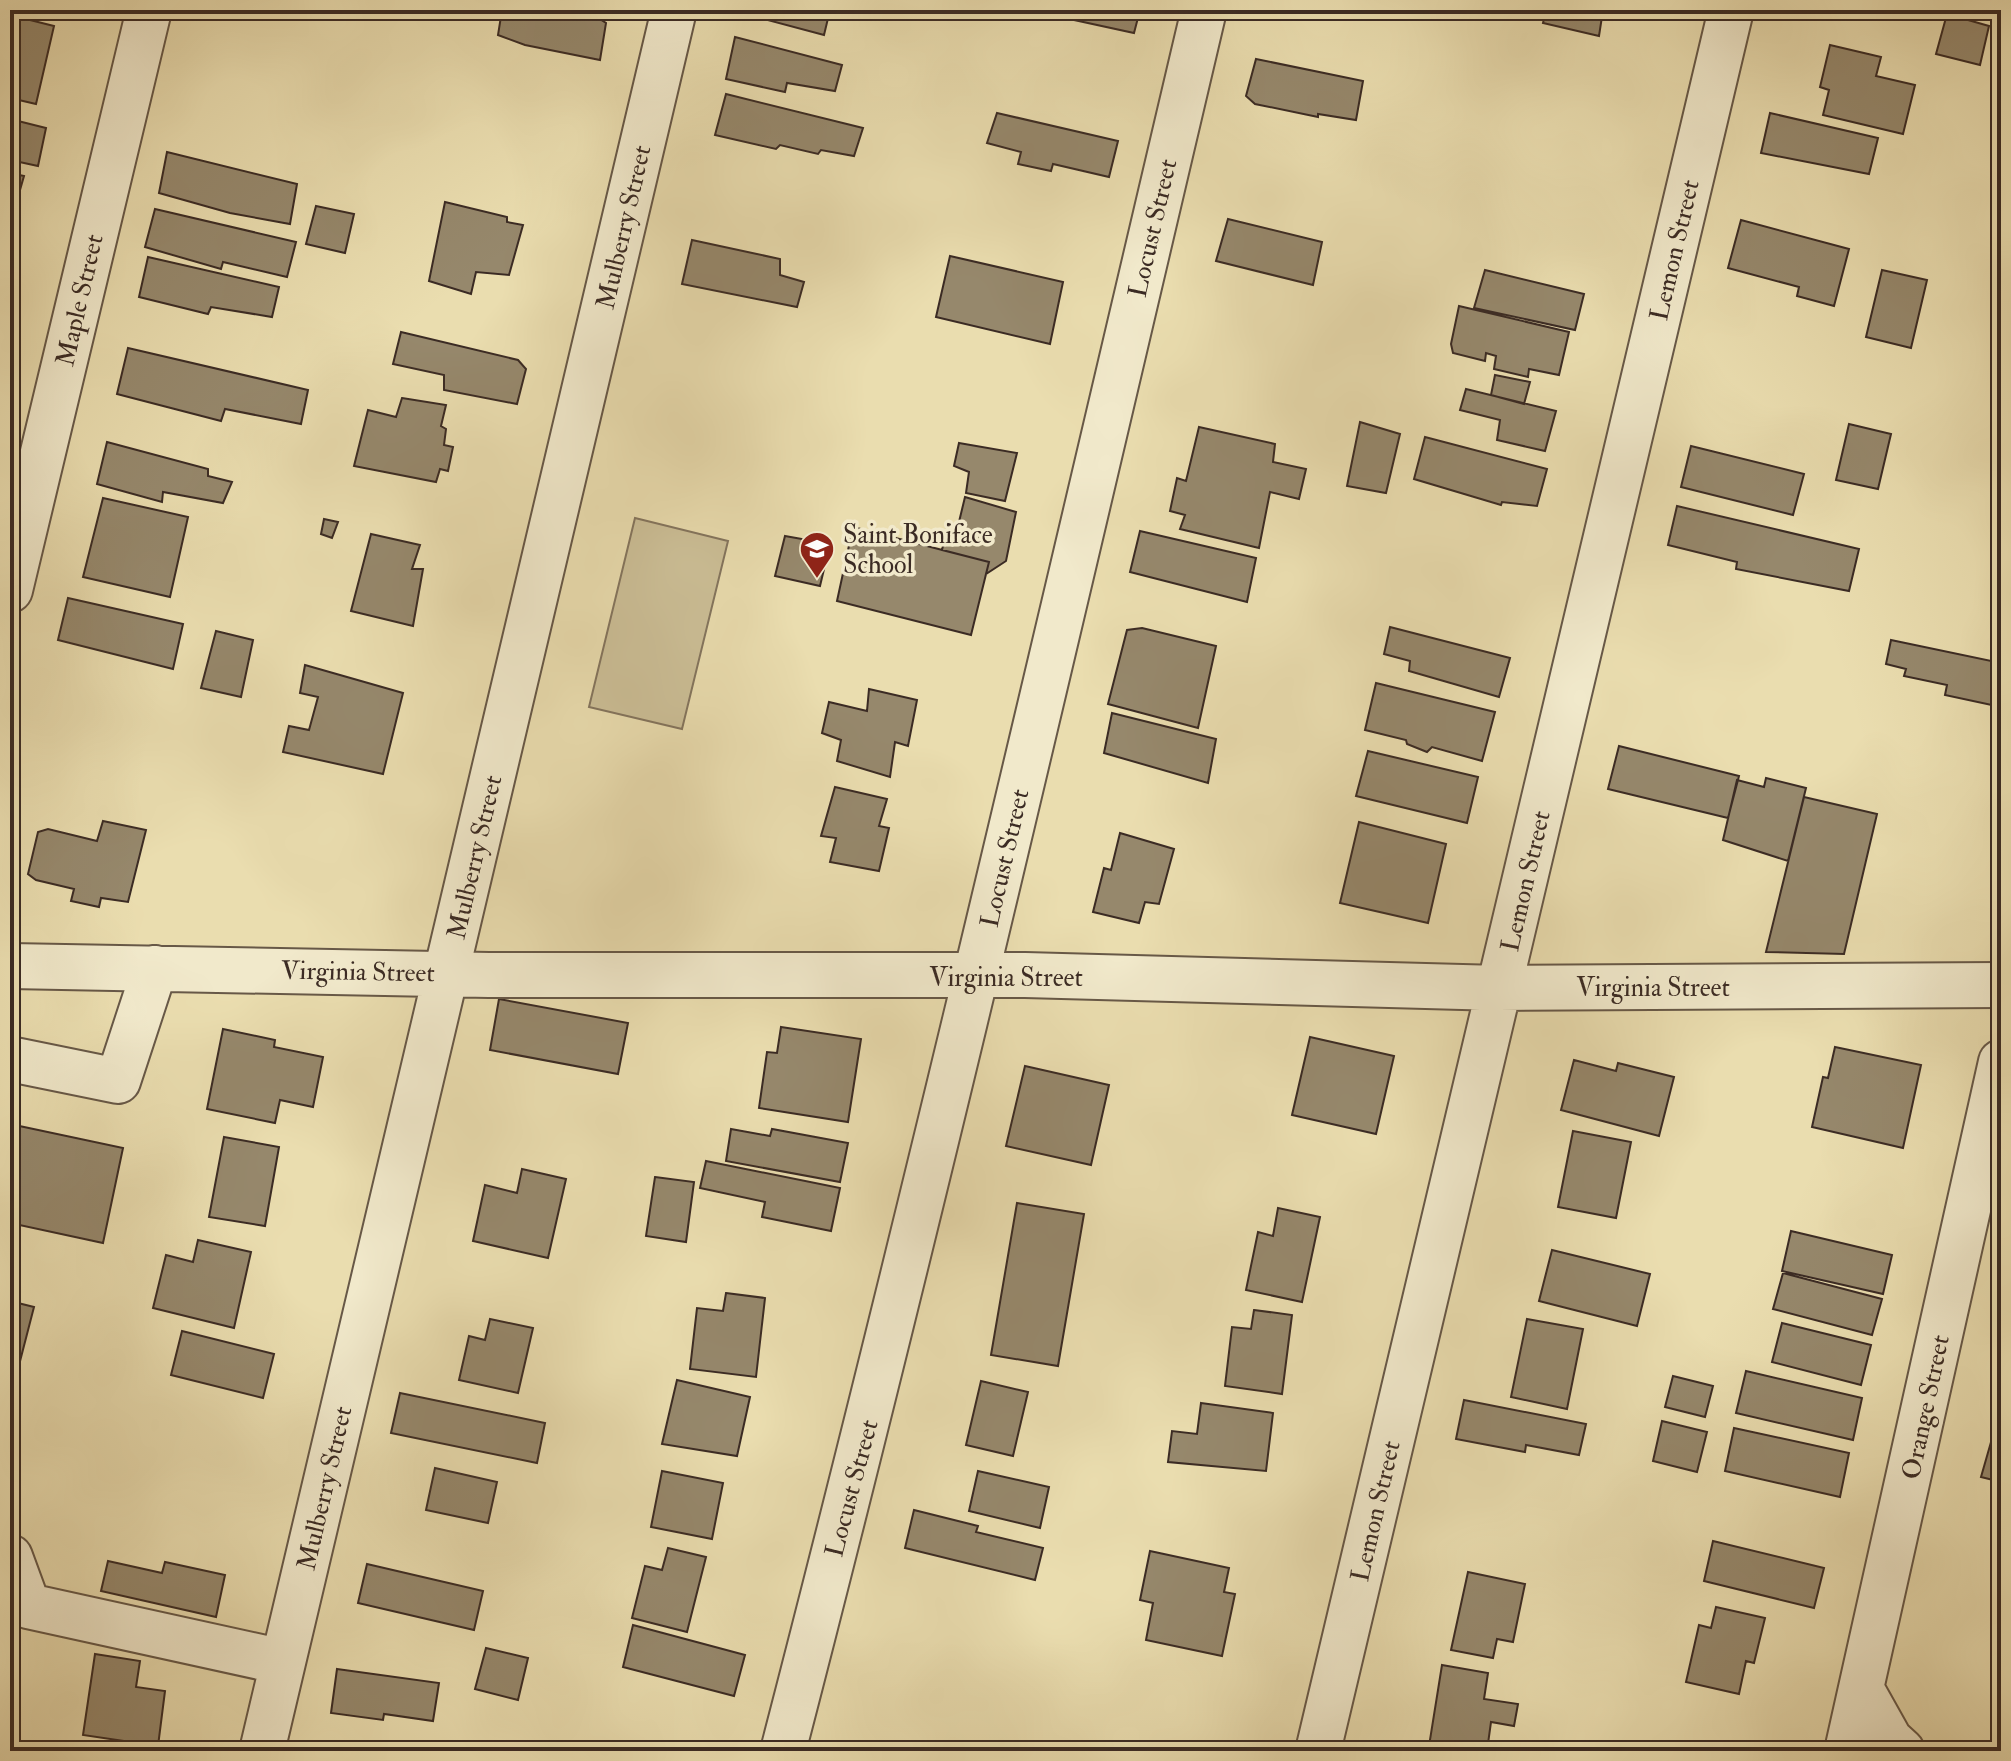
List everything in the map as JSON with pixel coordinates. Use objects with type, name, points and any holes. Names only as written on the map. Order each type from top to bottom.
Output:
[{"type":"street","name":"Maple Street","points":[[10,590],[149,10]]},
{"type":"street","name":"Mulberry Street","points":[[262,1751],[674,10]]},
{"type":"street","name":"Locust Street","points":[[783,1751],[870,1413],[1204,10]]},
{"type":"street","name":"Lemon Street","points":[[1318,1751],[1731,10]]},
{"type":"street","name":"Virginia Street","points":[[10,966],[975,977],[1499,988],[2001,985]]},
{"type":"street","points":[[10,1059],[118,1081],[155,968]]},
{"type":"street","name":"Orange Street","points":[[1847,1751],[2001,1062]]},
{"type":"street","points":[[10,1557],[28,1606],[283,1662]]},
{"type":"street","points":[[1862,1690],[1890,1740],[1902,1751]]},
{"type":"shaded area","points":[[635,518],[728,541],[682,729],[589,707]]},
{"type":"building","points":[[502,10],[570,10],[595,16],[606,23],[600,60],[525,45],[498,35]]},
{"type":"building","points":[[730,10],[830,10],[824,35]]},
{"type":"building","points":[[1028,10],[1140,10],[1134,33]]},
{"type":"building","points":[[1546,10],[1603,10],[1599,36],[1543,23]]},
{"type":"building","points":[[1947,14],[1989,26],[1980,65],[1936,54]]},
{"type":"building","points":[[10,15],[54,26],[36,104],[10,98]]},
{"type":"building","points":[[735,37],[842,65],[835,91],[787,83],[785,92],[726,79]]},
{"type":"building","points":[[1830,45],[1881,57],[1876,76],[1915,85],[1903,134],[1823,115],[1829,90],[1820,87]]},
{"type":"building","points":[[1256,59],[1363,81],[1356,120],[1318,114],[1318,117],[1255,104],[1246,96]]},
{"type":"building","points":[[726,94],[863,128],[854,156],[821,150],[818,154],[780,145],[776,149],[715,135]]},
{"type":"building","points":[[997,113],[1118,141],[1109,177],[1053,164],[1051,171],[1018,164],[1021,152],[987,143]]},
{"type":"building","points":[[1770,113],[1878,138],[1869,174],[1761,153]]},
{"type":"building","points":[[10,119],[46,128],[38,166],[10,160]]},
{"type":"building","points":[[167,152],[297,184],[290,224],[230,213],[159,193]]},
{"type":"building","points":[[10,173],[24,176],[18,197],[10,197]]},
{"type":"building","points":[[445,202],[507,217],[507,222],[523,225],[509,275],[476,272],[471,294],[429,281]]},
{"type":"building","points":[[316,206],[354,214],[345,253],[306,244]]},
{"type":"building","points":[[155,209],[296,242],[287,277],[223,262],[221,269],[145,247]]},
{"type":"building","points":[[1228,219],[1322,242],[1313,285],[1216,261]]},
{"type":"building","points":[[1741,220],[1849,249],[1834,306],[1797,296],[1799,287],[1728,268]]},
{"type":"building","points":[[692,240],[780,259],[780,275],[804,282],[797,307],[682,284]]},
{"type":"building","points":[[950,256],[1063,282],[1050,344],[936,317]]},
{"type":"building","points":[[148,257],[279,287],[272,317],[211,307],[208,314],[139,297]]},
{"type":"building","points":[[1485,270],[1584,294],[1575,330],[1474,308]]},
{"type":"building","points":[[1882,270],[1927,280],[1911,348],[1866,337]]},
{"type":"building","points":[[1459,306],[1569,332],[1559,375],[1529,369],[1528,377],[1494,369],[1496,356],[1486,353],[1485,361],[1453,353],[1451,344]]},
{"type":"building","points":[[401,332],[518,360],[526,369],[517,404],[444,390],[444,375],[393,364]]},
{"type":"building","points":[[128,348],[308,390],[301,424],[225,409],[221,421],[117,394]]},
{"type":"building","points":[[1495,375],[1530,382],[1524,404],[1491,395]]},
{"type":"building","points":[[1466,389],[1556,411],[1545,451],[1497,440],[1500,420],[1460,410]]},
{"type":"building","points":[[402,398],[446,405],[441,426],[446,429],[444,445],[453,447],[448,471],[440,469],[436,482],[354,466],[368,410],[396,417]]},
{"type":"building","points":[[1360,422],[1400,434],[1386,493],[1347,486]]},
{"type":"building","points":[[1849,424],[1891,434],[1878,489],[1836,480]]},
{"type":"building","points":[[1199,427],[1275,444],[1273,462],[1306,469],[1299,499],[1270,492],[1259,548],[1180,529],[1185,515],[1170,511],[1177,478],[1186,481]]},
{"type":"building","points":[[1425,437],[1547,469],[1537,506],[1502,502],[1501,505],[1414,479]]},
{"type":"building","points":[[107,442],[208,469],[208,476],[232,482],[223,503],[163,492],[162,502],[97,484]]},
{"type":"building","points":[[959,443],[1017,453],[1005,501],[966,493],[969,472],[954,466]]},
{"type":"building","points":[[1691,446],[1804,474],[1793,515],[1681,487]]},
{"type":"building","points":[[965,497],[1016,512],[1006,561],[986,574],[989,562],[942,550],[948,524],[958,526]]},
{"type":"building","points":[[103,498],[188,517],[170,597],[83,577]]},
{"type":"building","points":[[1677,506],[1859,549],[1849,591],[1736,569],[1737,562],[1668,545]]},
{"type":"building","points":[[324,519],[338,522],[332,538],[321,534]]},
{"type":"building","points":[[853,527],[989,562],[971,635],[837,601]]},
{"type":"building","points":[[1140,531],[1256,558],[1247,602],[1130,572]]},
{"type":"building","points":[[371,534],[420,545],[412,569],[423,569],[413,626],[351,611]]},
{"type":"building","points":[[785,536],[830,544],[820,586],[775,576]]},
{"type":"building","points":[[68,598],[183,624],[173,669],[58,640]]},
{"type":"building","points":[[1390,627],[1510,658],[1499,697],[1409,671],[1410,661],[1384,654]]},
{"type":"building","points":[[1142,628],[1216,646],[1198,728],[1108,704],[1127,630]]},
{"type":"building","points":[[216,631],[253,640],[241,697],[201,688]]},
{"type":"building","points":[[1891,640],[2001,663],[2001,707],[1945,695],[1947,685],[1904,676],[1906,669],[1886,664]]},
{"type":"building","points":[[305,665],[403,693],[383,774],[283,752],[289,726],[309,730],[318,697],[300,693]]},
{"type":"building","points":[[1376,683],[1495,712],[1482,761],[1432,747],[1427,752],[1407,744],[1406,740],[1365,730]]},
{"type":"building","points":[[869,689],[917,700],[908,746],[895,742],[890,777],[837,761],[841,740],[822,733],[829,702],[867,711]]},
{"type":"building","points":[[1112,713],[1216,739],[1208,783],[1104,753]]},
{"type":"building","points":[[1619,746],[1739,776],[1728,818],[1608,789]]},
{"type":"building","points":[[1368,751],[1478,777],[1467,823],[1356,796]]},
{"type":"building","points":[[1766,778],[1806,788],[1788,861],[1723,840],[1737,780],[1764,787]]},
{"type":"building","points":[[835,787],[887,799],[879,826],[889,828],[879,871],[830,862],[836,838],[821,836]]},
{"type":"building","points":[[1804,797],[1877,814],[1844,954],[1766,952]]},
{"type":"building","points":[[103,821],[146,830],[128,902],[101,898],[99,907],[71,901],[74,889],[36,880],[28,874],[38,832],[48,829],[97,841]]},
{"type":"building","points":[[1359,822],[1446,844],[1428,923],[1340,903]]},
{"type":"building","points":[[1120,833],[1174,849],[1159,904],[1145,902],[1139,923],[1093,912],[1104,868],[1111,870]]},
{"type":"building","points":[[499,999],[628,1023],[618,1074],[490,1050]]},
{"type":"building","points":[[781,1027],[861,1039],[848,1122],[759,1108],[767,1052],[777,1053]]},
{"type":"building","points":[[223,1029],[275,1040],[274,1047],[323,1057],[313,1107],[280,1100],[275,1123],[207,1109]]},
{"type":"building","points":[[1310,1037],[1394,1056],[1376,1134],[1292,1115]]},
{"type":"building","points":[[1835,1047],[1921,1065],[1903,1148],[1812,1127],[1823,1077],[1828,1078]]},
{"type":"building","points":[[1574,1060],[1616,1071],[1618,1063],[1674,1077],[1659,1136],[1561,1110]]},
{"type":"building","points":[[1025,1066],[1109,1085],[1091,1165],[1006,1146]]},
{"type":"building","points":[[10,1124],[123,1148],[103,1243],[10,1223]]},
{"type":"building","points":[[731,1129],[770,1136],[772,1129],[848,1143],[840,1182],[726,1161]]},
{"type":"building","points":[[1573,1131],[1631,1142],[1616,1218],[1558,1207]]},
{"type":"building","points":[[224,1137],[279,1147],[265,1226],[209,1217]]},
{"type":"building","points":[[706,1161],[840,1188],[831,1231],[762,1217],[765,1202],[700,1188]]},
{"type":"building","points":[[522,1169],[566,1179],[548,1258],[473,1241],[485,1185],[517,1193]]},
{"type":"building","points":[[655,1177],[694,1182],[686,1242],[646,1236]]},
{"type":"building","points":[[1017,1203],[1084,1214],[1058,1366],[991,1355]]},
{"type":"building","points":[[1278,1208],[1320,1217],[1302,1302],[1246,1290],[1258,1232],[1273,1236]]},
{"type":"building","points":[[1791,1231],[1892,1255],[1883,1294],[1782,1271]]},
{"type":"building","points":[[198,1240],[251,1252],[234,1328],[153,1308],[166,1255],[193,1262]]},
{"type":"building","points":[[1552,1250],[1650,1274],[1637,1326],[1539,1301]]},
{"type":"building","points":[[1783,1273],[1882,1299],[1872,1335],[1773,1309]]},
{"type":"building","points":[[726,1293],[765,1298],[756,1377],[690,1369],[697,1308],[723,1311]]},
{"type":"building","points":[[10,1301],[34,1307],[18,1369],[10,1367]]},
{"type":"building","points":[[1254,1310],[1292,1315],[1282,1394],[1225,1386],[1232,1327],[1251,1329]]},
{"type":"building","points":[[490,1319],[533,1328],[518,1393],[459,1380],[469,1336],[485,1340]]},
{"type":"building","points":[[1527,1319],[1583,1329],[1567,1409],[1511,1397]]},
{"type":"building","points":[[1782,1323],[1871,1345],[1861,1385],[1772,1362]]},
{"type":"building","points":[[182,1331],[274,1354],[263,1398],[171,1375]]},
{"type":"building","points":[[1746,1371],[1862,1398],[1853,1440],[1736,1413]]},
{"type":"building","points":[[1673,1376],[1713,1386],[1705,1417],[1665,1407]]},
{"type":"building","points":[[677,1380],[750,1397],[737,1456],[662,1444]]},
{"type":"building","points":[[981,1381],[1028,1392],[1013,1456],[966,1445]]},
{"type":"building","points":[[400,1393],[545,1423],[537,1463],[391,1433]]},
{"type":"building","points":[[1464,1400],[1586,1424],[1579,1455],[1526,1445],[1525,1452],[1456,1439]]},
{"type":"building","points":[[1201,1403],[1273,1413],[1266,1471],[1168,1462],[1172,1431],[1197,1434]]},
{"type":"building","points":[[1662,1421],[1707,1432],[1697,1472],[1653,1461]]},
{"type":"building","points":[[1734,1428],[1849,1453],[1840,1497],[1725,1471]]},
{"type":"building","points":[[1993,1435],[2001,1436],[2001,1482],[1981,1477]]},
{"type":"building","points":[[435,1468],[497,1482],[488,1523],[426,1510]]},
{"type":"building","points":[[662,1471],[723,1483],[712,1539],[651,1527]]},
{"type":"building","points":[[978,1471],[1049,1487],[1040,1528],[969,1511]]},
{"type":"building","points":[[914,1510],[978,1526],[976,1532],[1043,1548],[1035,1580],[905,1548]]},
{"type":"building","points":[[1713,1541],[1824,1568],[1814,1608],[1704,1581]]},
{"type":"building","points":[[668,1548],[706,1557],[687,1632],[632,1618],[645,1566],[662,1570]]},
{"type":"building","points":[[1150,1551],[1229,1568],[1224,1592],[1235,1594],[1222,1656],[1146,1640],[1153,1603],[1140,1600]]},
{"type":"building","points":[[108,1561],[162,1573],[165,1562],[225,1575],[216,1617],[101,1591]]},
{"type":"building","points":[[367,1564],[483,1591],[474,1630],[358,1603]]},
{"type":"building","points":[[1468,1572],[1525,1584],[1513,1642],[1497,1639],[1493,1658],[1451,1650]]},
{"type":"building","points":[[1716,1607],[1765,1618],[1754,1663],[1746,1661],[1739,1694],[1686,1682],[1699,1625],[1711,1628]]},
{"type":"building","points":[[633,1625],[745,1655],[734,1696],[623,1667]]},
{"type":"building","points":[[486,1648],[528,1658],[518,1700],[475,1689]]},
{"type":"building","points":[[95,1654],[140,1661],[136,1687],[165,1691],[158,1746],[83,1735]]},
{"type":"building","points":[[1442,1665],[1488,1673],[1484,1699],[1518,1704],[1514,1726],[1491,1722],[1487,1751],[1429,1746]]},
{"type":"building","points":[[337,1669],[439,1683],[433,1721],[384,1714],[383,1720],[331,1713]]},
{"type":"building","points":[[351,1744],[400,1751],[349,1751]]},
{"type":"place","name":"Saint Boniface School","points":[[817,580]]}]
